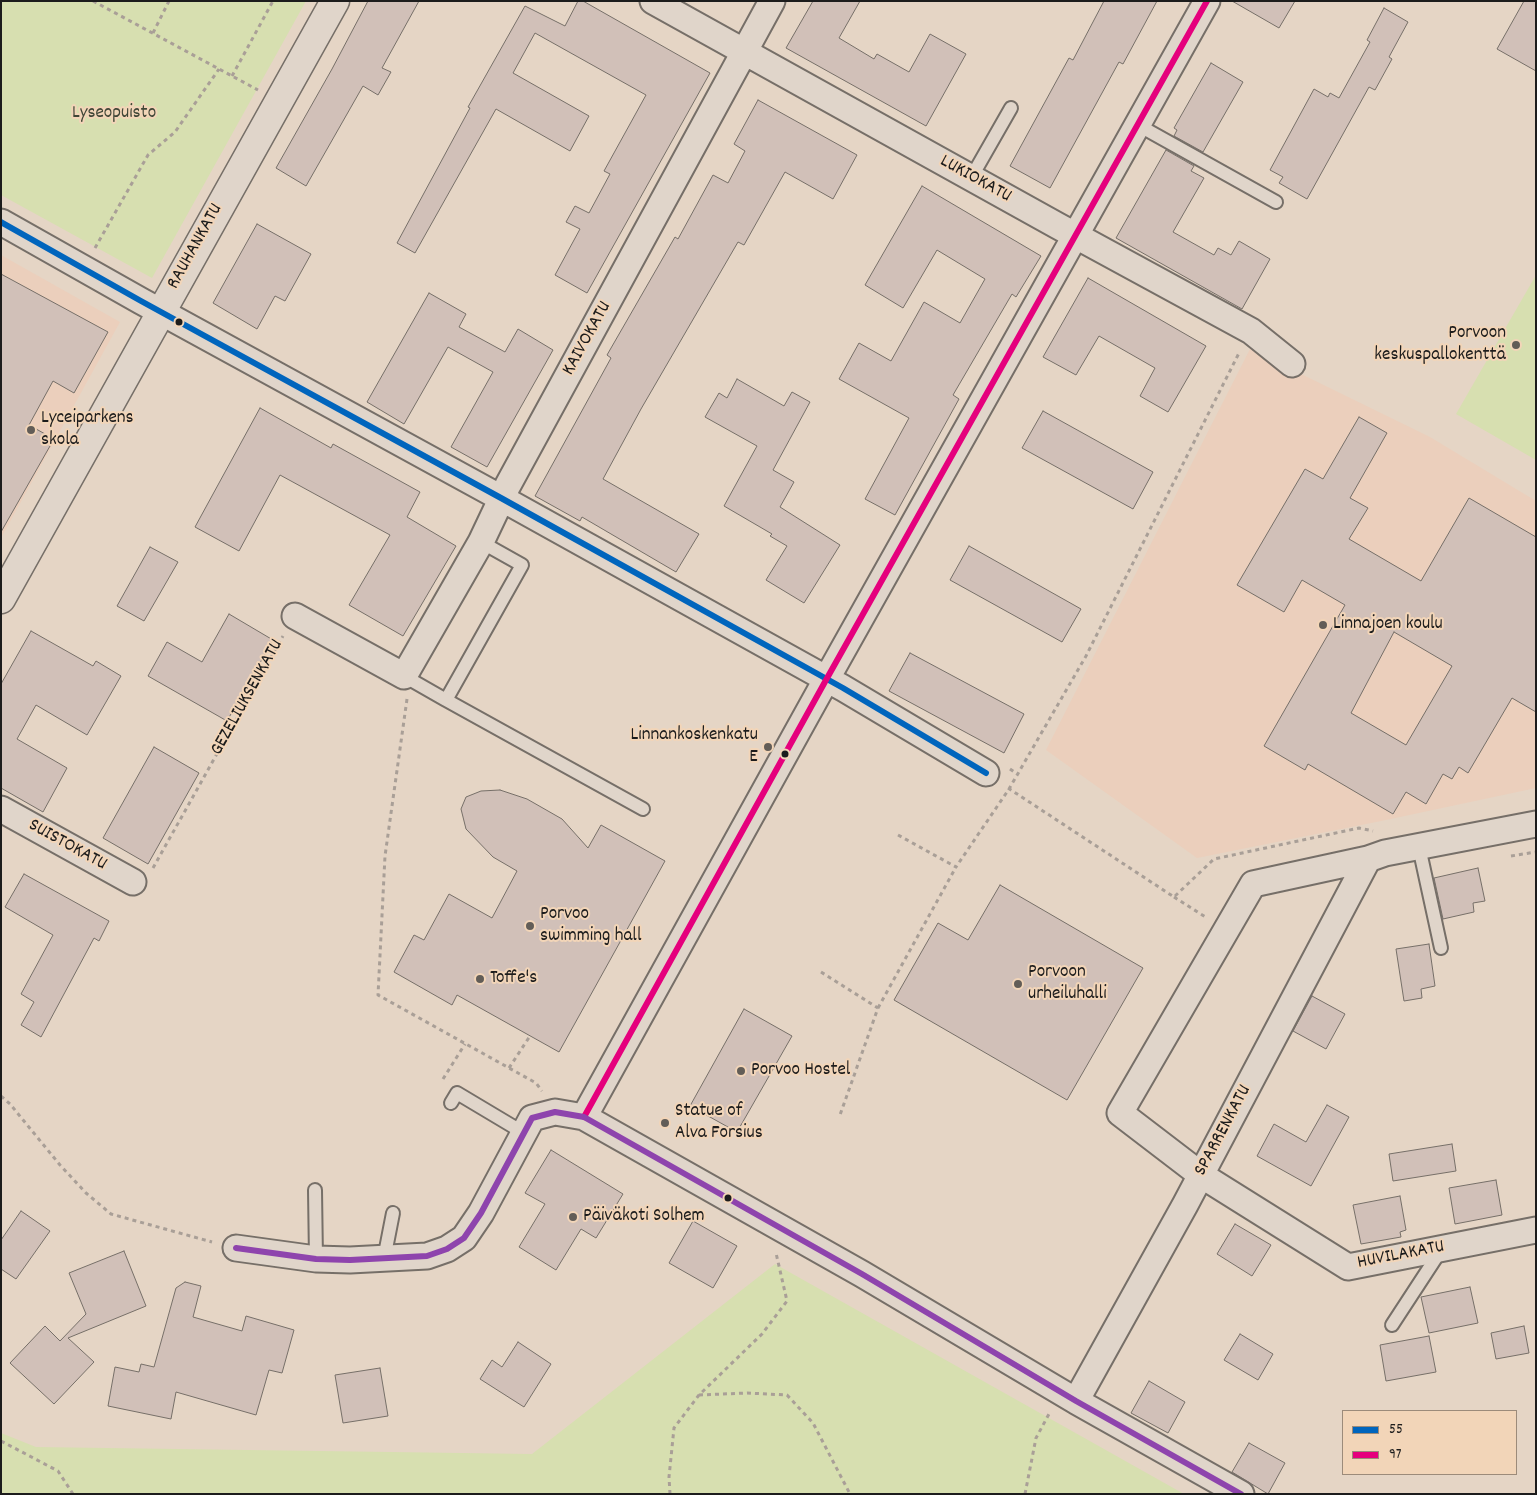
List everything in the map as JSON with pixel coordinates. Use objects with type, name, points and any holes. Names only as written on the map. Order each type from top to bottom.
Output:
[{"type":"street","name":"RAUHANKATU","points":[[1,599],[335,1]]},
{"type":"street","name":"LUKIOKATU","points":[[653,1],[1074,235],[1251,330],[1292,364]]},
{"type":"street","name":"KAIVOKATU","points":[[404,676],[481,542],[501,498],[772,1]]},
{"type":"street","points":[[584,1117],[1074,235],[1207,1]]},
{"type":"street","points":[[1,222],[501,498],[826,680],[986,773]]},
{"type":"street","points":[[295,616],[404,676]]},
{"type":"street","name":"SUISTOKATU","points":[[1,809],[133,882]]},
{"type":"street","points":[[1226,930],[1253,884],[1368,859],[1385,853],[1536,824]]},
{"type":"street","name":"SPARRENKATU","points":[[1065,1404],[1201,1175],[1368,859]]},
{"type":"street","name":"HUVILAKATU","points":[[1226,930],[1120,1113],[1201,1175],[1348,1267],[1536,1230]]},
{"type":"street","points":[[236,1248],[316,1259],[384,1259],[427,1256],[447,1249],[464,1238],[482,1213],[532,1118],[556,1112],[584,1117],[862,1274],[1065,1404],[1241,1494]]},
{"type":"lane","points":[[971,178],[1011,108]]},
{"type":"lane","points":[[1138,124],[1276,202]]},
{"type":"lane","points":[[446,700],[522,565],[481,542]]},
{"type":"lane","points":[[404,676],[643,809]]},
{"type":"lane","points":[[1419,847],[1441,948]]},
{"type":"lane","points":[[451,1103],[457,1093],[524,1133]]},
{"type":"lane","points":[[315,1190],[316,1259]]},
{"type":"lane","points":[[384,1259],[393,1213]]},
{"type":"lane","points":[[1392,1325],[1443,1248]]},
{"type":"path","points":[[93,1],[278,101]]},
{"type":"path","points":[[153,33],[169,1]]},
{"type":"path","points":[[232,76],[273,1]]},
{"type":"path","points":[[92,252],[148,155],[175,132],[219,69]]},
{"type":"path","points":[[840,1115],[878,1008],[956,867],[1009,789],[1086,656],[1251,330]]},
{"type":"path","name":"GEZELIUKSENKATU","points":[[133,882],[152,870],[295,616]]},
{"type":"path","points":[[404,676],[408,696],[385,856],[378,995],[536,1083],[556,1112]]},
{"type":"path","points":[[986,773],[1226,930]]},
{"type":"path","points":[[1174,897],[1214,859],[1359,828],[1381,832]]},
{"type":"path","points":[[898,836],[956,867]]},
{"type":"path","points":[[821,972],[878,1008]]},
{"type":"path","points":[[509,1068],[530,1036]]},
{"type":"path","points":[[439,1085],[465,1044]]},
{"type":"path","points":[[1,1096],[10,1104],[86,1194],[111,1214],[236,1248]]},
{"type":"path","points":[[670,1494],[669,1477],[674,1428],[699,1395],[762,1334],[787,1301],[776,1250],[784,1255]]},
{"type":"path","points":[[699,1395],[747,1393],[787,1395],[814,1423],[850,1494]]},
{"type":"path","points":[[1025,1494],[1036,1438],[1065,1404]]},
{"type":"path","points":[[1,1440],[58,1471],[73,1494]]},
{"type":"shaded area","name":"Lyceiparkens skola","points":[[1,255],[120,322],[1,538]]},
{"type":"shaded area","name":"Linnajoen koulu","points":[[1250,349],[1430,437],[1536,501],[1536,788],[1197,858],[1046,750]]},
{"type":"green space","name":"Lyseopuisto","points":[[1,1],[306,1],[152,278],[1,195]]},
{"type":"green space","name":"Porvoon keskuspallokenttä","points":[[1536,275],[1536,460],[1456,414]]},
{"type":"green space","points":[[775,1264],[1184,1494],[1,1494],[1,1433],[36,1447],[532,1454]]},
{"type":"building","points":[[368,1],[419,1],[382,68],[391,72],[378,95],[363,86],[306,186],[276,168]]},
{"type":"building","points":[[578,1],[583,1],[710,73],[587,293],[555,275],[580,229],[566,222],[575,206],[589,213],[610,174],[604,171],[646,95],[535,33],[513,73],[589,116],[570,151],[496,109],[415,253],[397,243],[470,108],[468,107],[525,6],[565,26]]},
{"type":"building","points":[[813,1],[860,1],[839,38],[874,59],[877,54],[909,72],[930,34],[966,54],[926,126],[786,48]]},
{"type":"building","points":[[1104,1],[1157,1],[1123,64],[1119,62],[1050,188],[1010,166],[1069,58],[1073,60]]},
{"type":"building","points":[[1232,1],[1295,1],[1279,28]]},
{"type":"building","points":[[1524,1],[1536,1],[1536,71],[1497,49]]},
{"type":"building","points":[[1384,8],[1408,22],[1389,57],[1392,59],[1375,90],[1369,87],[1307,199],[1279,183],[1283,177],[1270,170],[1314,89],[1328,97],[1330,93],[1339,98],[1370,42],[1367,40]]},
{"type":"building","points":[[1211,63],[1243,82],[1203,152],[1174,136],[1177,130],[1174,128]]},
{"type":"building","points":[[758,100],[857,155],[833,199],[785,172],[744,245],[738,242],[641,409],[603,479],[699,534],[676,572],[582,517],[580,521],[535,496],[611,358],[607,355],[675,237],[678,239],[713,175],[728,183],[745,151],[734,144]]},
{"type":"building","points":[[1166,150],[1194,166],[1191,171],[1204,178],[1173,232],[1214,255],[1218,248],[1231,255],[1239,241],[1270,259],[1242,309],[1116,238]]},
{"type":"building","points":[[922,186],[1041,256],[1016,297],[1012,294],[953,395],[959,399],[895,515],[865,499],[909,418],[839,379],[859,343],[891,361],[924,302],[960,323],[985,279],[937,250],[903,308],[865,285]]},
{"type":"building","points":[[257,224],[311,254],[285,301],[275,296],[257,329],[213,303]]},
{"type":"building","name":"Lyceiparkens skola","points":[[1,274],[108,332],[74,393],[53,381],[29,425],[54,439],[1,532]]},
{"type":"building","points":[[1088,278],[1206,346],[1168,412],[1140,396],[1155,368],[1099,336],[1076,375],[1043,357]]},
{"type":"building","points":[[429,293],[466,314],[459,327],[505,352],[518,329],[553,350],[487,467],[451,447],[493,372],[448,347],[404,424],[367,402]]},
{"type":"building","points":[[737,379],[784,406],[792,392],[810,402],[773,470],[794,482],[780,507],[840,545],[804,603],[766,580],[787,546],[770,536],[772,534],[724,506],[757,446],[705,417],[719,393],[727,398]]},
{"type":"building","points":[[260,408],[331,448],[333,444],[420,492],[407,517],[456,546],[403,636],[349,605],[390,535],[280,475],[239,551],[195,527]]},
{"type":"building","points":[[1043,411],[1153,472],[1133,509],[1022,448]]},
{"type":"building","points":[[1359,417],[1387,433],[1350,498],[1368,508],[1349,539],[1421,581],[1469,498],[1536,537],[1536,712],[1512,698],[1468,773],[1459,767],[1452,779],[1443,774],[1426,804],[1406,792],[1393,814],[1308,764],[1305,770],[1264,746],[1345,605],[1302,580],[1284,612],[1237,585],[1305,469],[1323,479]],"holes":[[[1394,632],[1452,666],[1406,745],[1351,713]]]},
{"type":"building","points":[[969,546],[1081,609],[1062,642],[950,580]]},
{"type":"building","points":[[150,547],[178,562],[144,621],[117,606]]},
{"type":"building","points":[[229,614],[273,640],[227,721],[148,676],[167,642],[202,662]]},
{"type":"building","points":[[31,631],[93,666],[96,661],[121,676],[87,735],[36,705],[17,739],[67,768],[43,812],[1,788],[1,684]]},
{"type":"building","points":[[910,653],[1024,714],[1004,753],[889,691]]},
{"type":"building","points":[[154,747],[199,773],[148,864],[103,838]]},
{"type":"building","name":"Porvoo swimming hall","points":[[500,790],[527,799],[562,819],[588,848],[601,825],[665,861],[559,1052],[457,995],[452,1005],[394,972],[414,935],[424,940],[449,894],[492,918],[517,871],[493,857],[466,829],[461,809],[466,797],[481,791]]},
{"type":"building","points":[[1478,868],[1485,901],[1473,903],[1474,912],[1443,919],[1434,878]]},
{"type":"building","points":[[24,874],[109,921],[99,941],[94,938],[41,1037],[21,1025],[34,1002],[21,994],[53,935],[5,907]]},
{"type":"building","name":"Porvoon urheiluhalli","points":[[1000,885],[1143,968],[1067,1100],[894,1000],[938,923],[968,940]]},
{"type":"building","points":[[1429,944],[1435,986],[1421,989],[1422,998],[1404,1001],[1396,949]]},
{"type":"building","points":[[1312,996],[1345,1014],[1326,1049],[1293,1031]]},
{"type":"building","name":"Porvoo Hostel","points":[[744,1009],[792,1036],[737,1132],[690,1106]]},
{"type":"building","points":[[1327,1105],[1349,1117],[1311,1186],[1257,1156],[1274,1124],[1306,1142]]},
{"type":"building","points":[[1452,1144],[1456,1171],[1393,1181],[1389,1154]]},
{"type":"building","name":"Päiväkoti Solhem","points":[[551,1150],[623,1194],[596,1238],[581,1229],[556,1270],[519,1247],[545,1204],[525,1193]]},
{"type":"building","points":[[1496,1180],[1502,1215],[1455,1224],[1449,1188]]},
{"type":"building","points":[[1400,1196],[1406,1230],[1400,1232],[1401,1237],[1361,1244],[1353,1205]]},
{"type":"building","points":[[21,1211],[50,1231],[16,1279],[1,1269],[1,1240]]},
{"type":"building","points":[[693,1221],[737,1246],[713,1288],[669,1263]]},
{"type":"building","points":[[1235,1224],[1271,1245],[1252,1276],[1217,1254]]},
{"type":"building","points":[[124,1251],[146,1306],[68,1338],[94,1362],[54,1404],[10,1363],[45,1326],[60,1341],[86,1314],[69,1273]]},
{"type":"building","points":[[185,1282],[201,1286],[193,1317],[242,1331],[246,1316],[294,1330],[282,1373],[269,1370],[256,1415],[176,1392],[171,1419],[108,1406],[115,1367],[139,1372],[141,1364],[154,1367],[176,1288]]},
{"type":"building","points":[[1470,1287],[1478,1323],[1429,1333],[1421,1297]]},
{"type":"building","points":[[1524,1326],[1529,1353],[1496,1359],[1491,1333]]},
{"type":"building","points":[[1240,1334],[1273,1354],[1258,1380],[1224,1360]]},
{"type":"building","points":[[1429,1336],[1436,1372],[1386,1381],[1380,1345]]},
{"type":"building","points":[[518,1342],[551,1364],[524,1407],[480,1379],[492,1360],[502,1367]]},
{"type":"building","points":[[380,1368],[388,1416],[343,1423],[335,1375]]},
{"type":"building","points":[[1149,1381],[1185,1402],[1168,1433],[1131,1413]]},
{"type":"building","points":[[1249,1443],[1285,1463],[1268,1494],[1232,1472]]},
{"type":"transit line","name":"97","points":[[584,1117],[826,680],[1207,1]]},
{"type":"transit line","name":"55","points":[[1,222],[843,688],[986,773]]},
{"type":"transit line","points":[[236,1248],[316,1259],[350,1260],[427,1256],[447,1249],[464,1238],[481,1213],[532,1118],[555,1112],[584,1117],[862,1274],[1076,1401],[1241,1494]]},
{"type":"place","name":"Porvoon keskuspallokenttä","points":[[1516,345]]},
{"type":"place","name":"Lyceiparkens skola","points":[[31,430]]},
{"type":"place","name":"Linnajoen koulu","points":[[1323,625]]},
{"type":"place","name":"Linnankoskenkatu E","points":[[768,747]]},
{"type":"place","name":"Porvoo swimming hall","points":[[530,926]]},
{"type":"place","name":"Toffe's","points":[[480,979]]},
{"type":"place","name":"Porvoon urheiluhalli","points":[[1018,984]]},
{"type":"place","name":"Porvoo Hostel","points":[[741,1071]]},
{"type":"place","name":"Statue of Alva Forsius","points":[[665,1123]]},
{"type":"place","name":"Päiväkoti Solhem","points":[[573,1217]]}]
